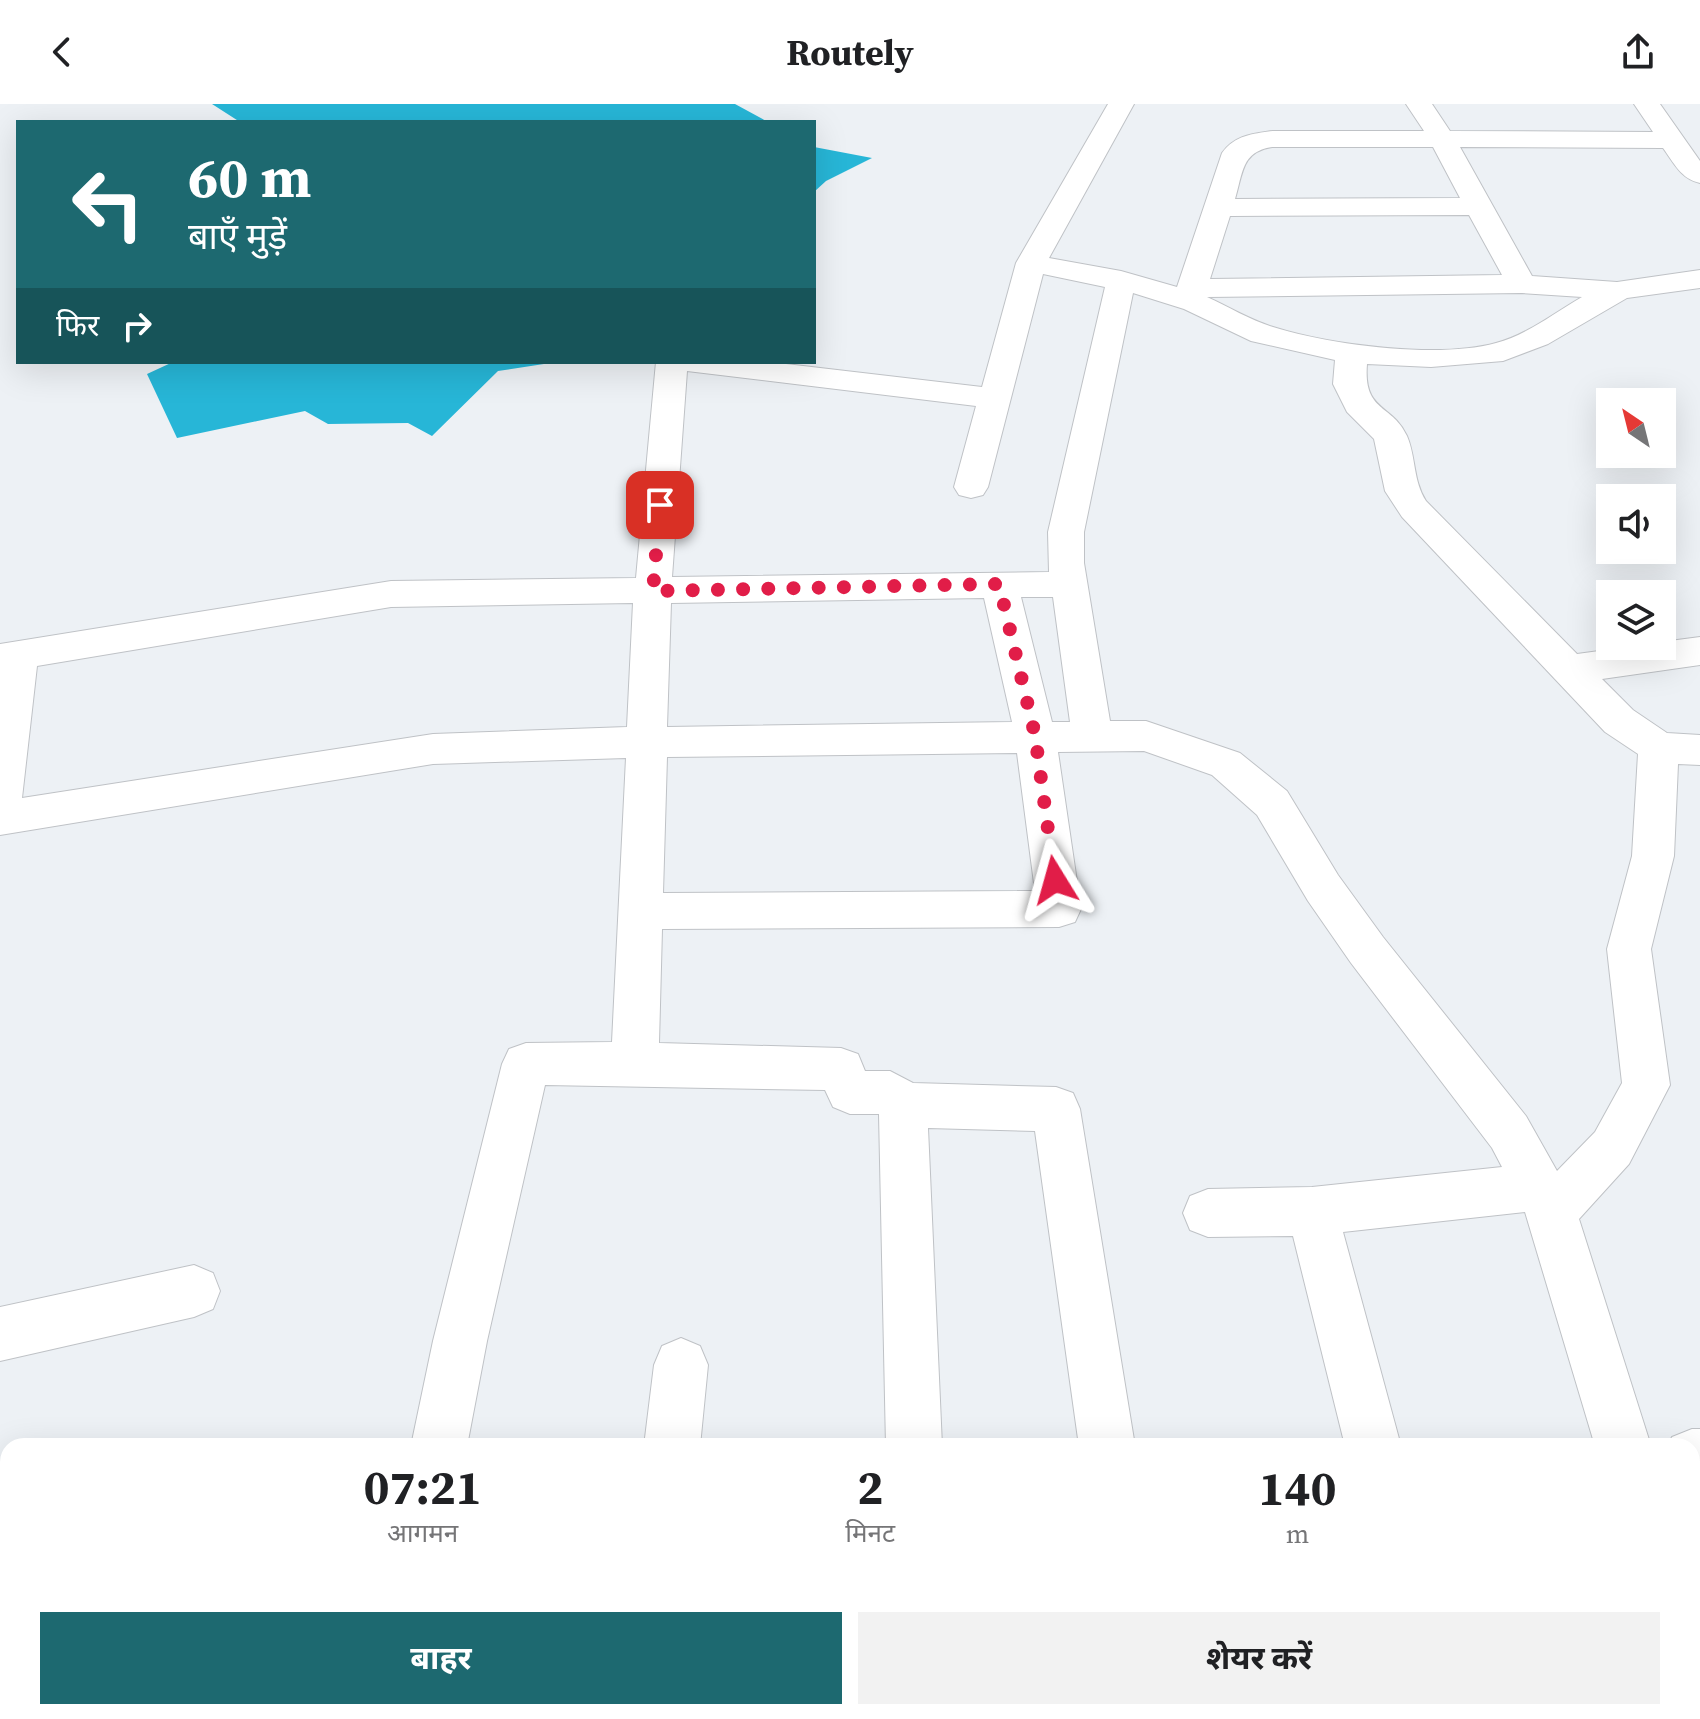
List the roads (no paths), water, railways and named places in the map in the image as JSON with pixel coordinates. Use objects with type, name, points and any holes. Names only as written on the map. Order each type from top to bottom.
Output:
[{"type":"street","points":[[971,487],[992,398],[1031,263],[1121,104]]},
{"type":"street","points":[[1419,104],[1442,139],[1522,284]]},
{"type":"street","points":[[1647,104],[1689,166],[1700,175]]},
{"type":"street","points":[[1190,294],[1236,153],[1248,143],[1272,139],[1672,140]]},
{"type":"street","points":[[1218,208],[1479,206]]},
{"type":"street","points":[[1031,263],[1190,294],[1522,284],[1619,291],[1700,279]]},
{"type":"street","points":[[1092,735],[1070,584],[1066,532],[1121,280]]},
{"type":"street","points":[[1190,294],[1261,334],[1352,351],[1445,359],[1490,355],[1539,337],[1619,291]]},
{"type":"street","points":[[1208,1213],[1545,1200],[1612,1148],[1646,1085],[1629,949],[1679,749],[1619,721],[1414,509],[1402,491],[1390,436],[1359,405],[1349,384],[1352,351]]},
{"type":"street","points":[[635,1063],[653,591],[672,364]]},
{"type":"street","points":[[705,364],[992,398]]},
{"type":"street","points":[[641,911],[1059,909],[1035,735],[999,584]]},
{"type":"street","points":[[0,806],[10,656],[391,594],[1070,584]]},
{"type":"street","points":[[1570,669],[1700,651]]},
{"type":"street","points":[[0,818],[433,749],[648,742],[1146,736],[1226,764],[1272,803],[1323,888],[1367,950],[1509,1132],[1545,1200],[1620,1438]]},
{"type":"street","points":[[441,1438],[460,1341],[526,1064],[635,1063],[841,1069],[850,1092],[890,1093],[903,1105],[1056,1109],[1106,1438]]},
{"type":"street","points":[[903,1105],[914,1438]]},
{"type":"street","points":[[1312,1211],[1371,1438]]},
{"type":"street","points":[[0,1334],[194,1291]]},
{"type":"street","points":[[673,1438],[681,1365]]},
{"type":"water","points":[[212,104],[735,104],[764,120],[237,120]]},
{"type":"water","points":[[816,147],[872,158],[826,181],[816,190]]},
{"type":"water","points":[[169,364],[544,364],[498,371],[432,436],[408,423],[328,424],[305,411],[177,438],[147,374]]}]
